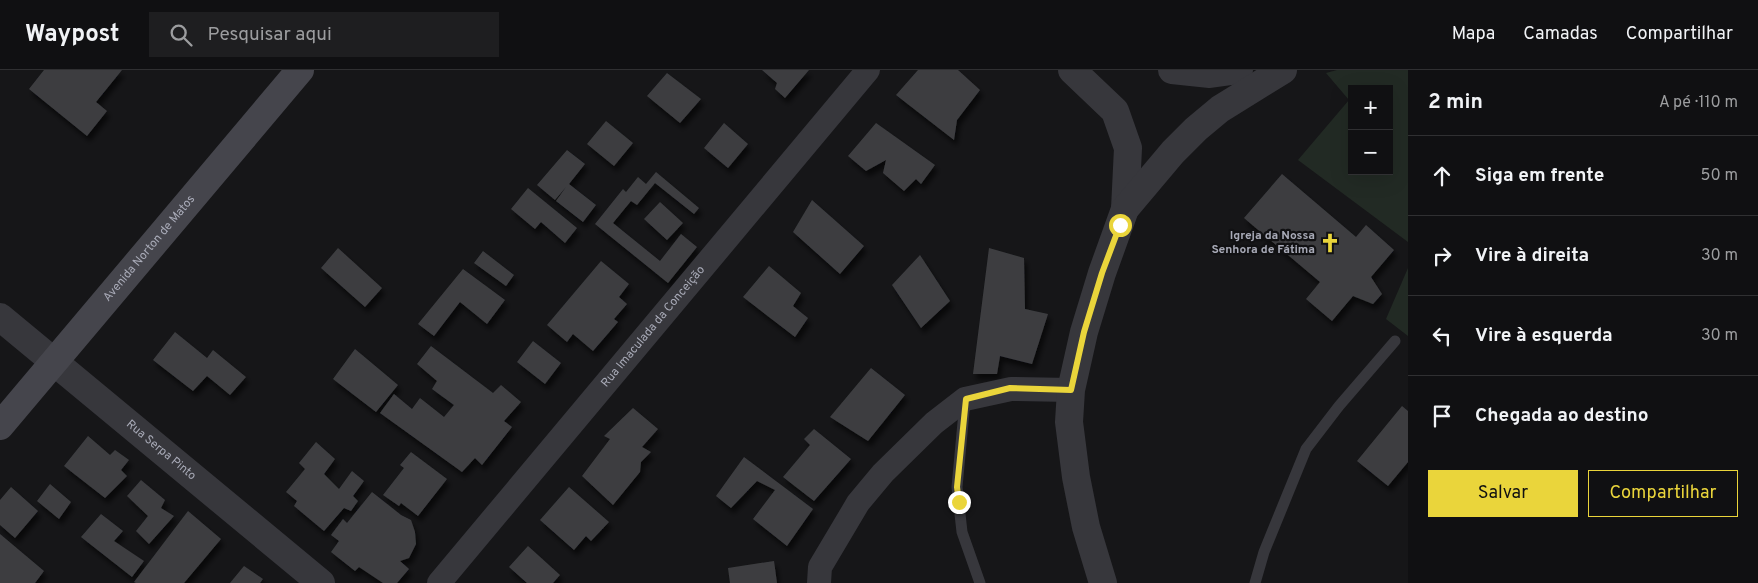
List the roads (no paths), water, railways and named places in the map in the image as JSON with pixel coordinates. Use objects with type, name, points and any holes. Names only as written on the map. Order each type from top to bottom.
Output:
[{"type":"main road","name":"Avenida Norton de Matos","points":[[0,426],[300,70]]},
{"type":"street","name":"Rua Imaculada da Conceição","points":[[439,583],[868,70]]},
{"type":"street","points":[[1072,70],[1115,111],[1128,148],[1126,209],[1102,273],[1084,332],[1071,390],[1068,422],[1086,527],[1103,583]]},
{"type":"street","points":[[1172,70],[1210,74],[1239,70]]},
{"type":"street","points":[[1126,209],[1173,152],[1196,129],[1220,109],[1283,70]]},
{"type":"street","name":"Rua Serpa Pinto","points":[[0,317],[321,583]]},
{"type":"street","points":[[819,583],[820,567],[858,503],[883,473],[934,423],[966,399],[1010,388],[1071,390]]},
{"type":"lane","points":[[1255,583],[1264,552],[1306,449],[1339,406],[1395,341]]},
{"type":"lane","points":[[966,399],[957,487],[962,532],[980,583]]},
{"type":"place","name":"Igreja da Nossa Senhora de Fátima","points":[[1330,243]]}]
